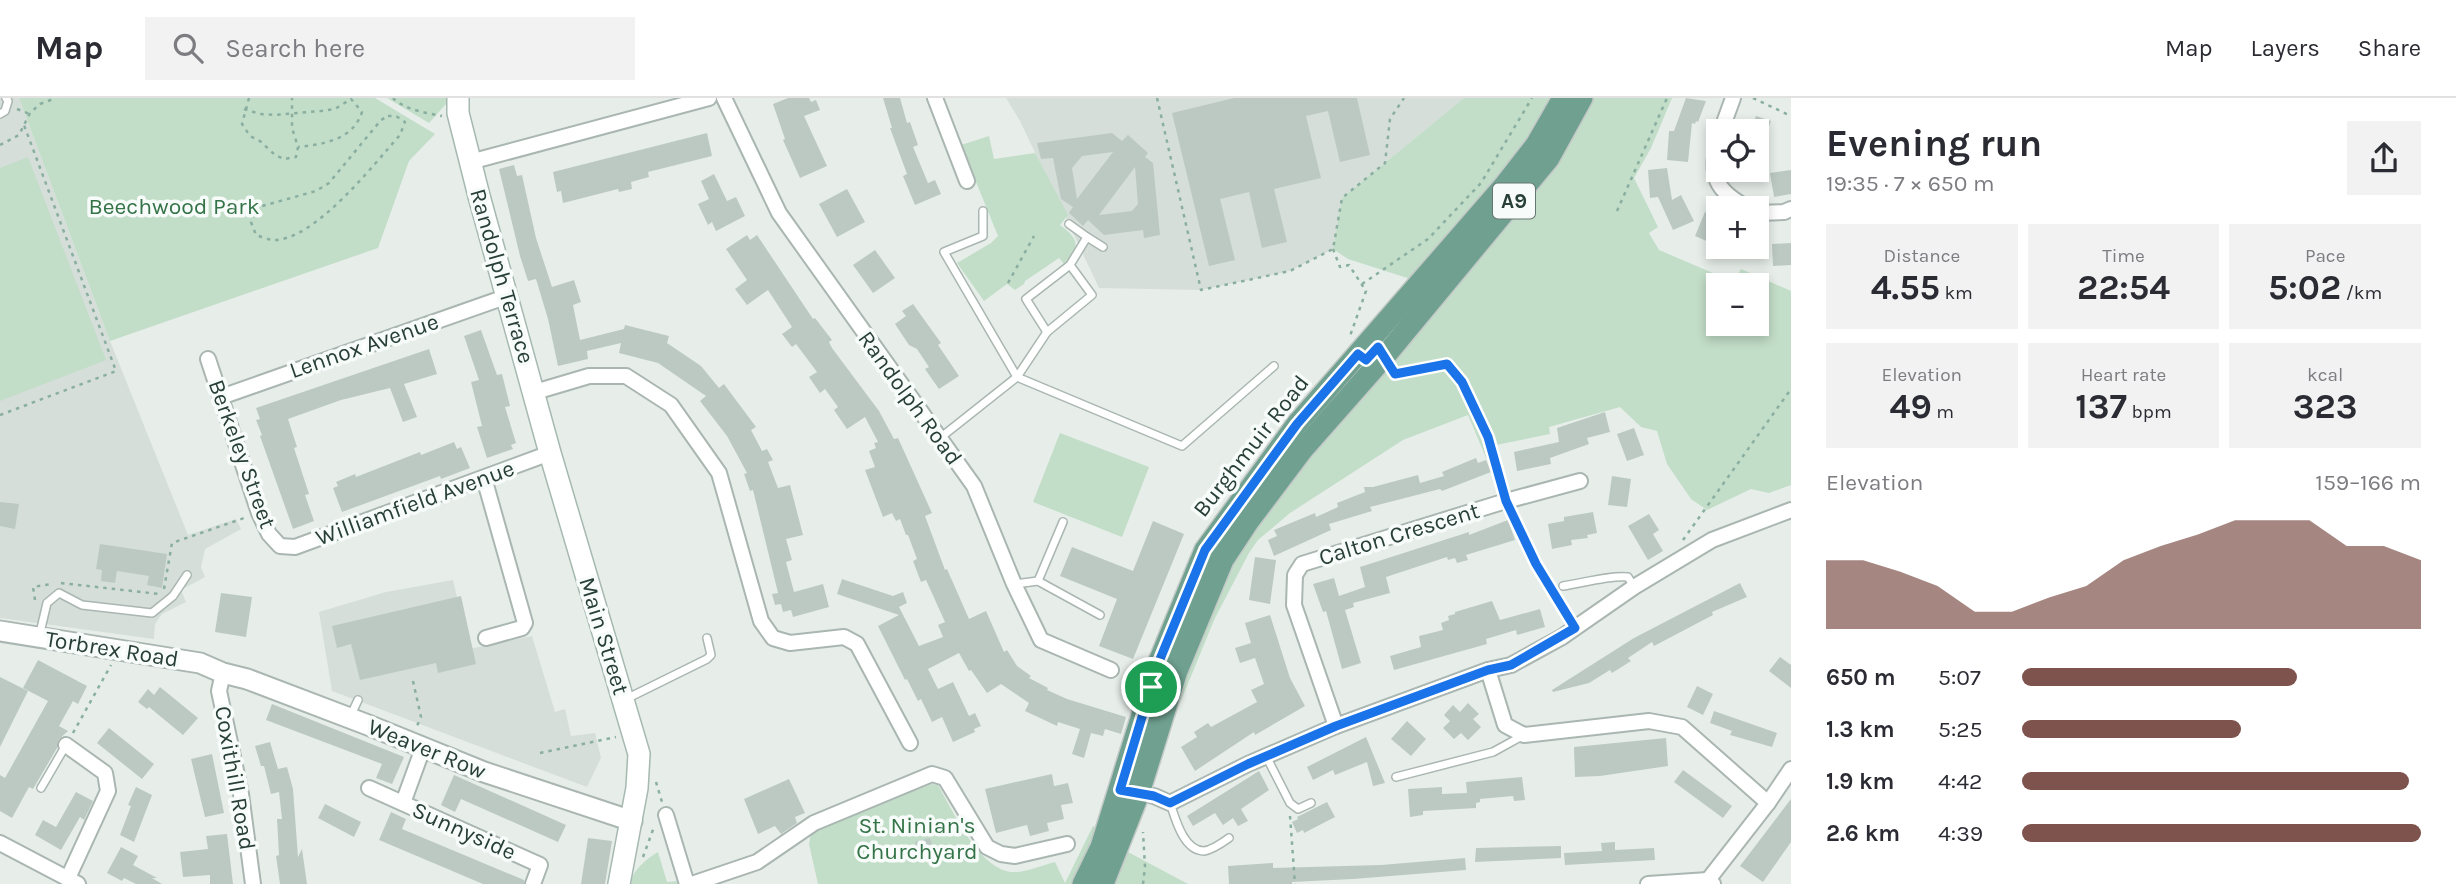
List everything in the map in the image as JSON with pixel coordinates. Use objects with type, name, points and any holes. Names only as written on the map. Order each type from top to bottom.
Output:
[{"type":"main road","name":"Burghmuir Road","points":[[1103,884],[1129,792],[1158,664],[1205,550],[1297,424],[1504,186],[1536,145],[1563,98]]},
{"type":"main road","name":"Burghmuir Road","points":[[1083,884],[1129,792],[1223,560],[1303,449],[1385,356],[1549,158],[1582,98]]},
{"type":"main road","name":"Randolph Terrace","points":[[458,106],[470,162],[550,453]]},
{"type":"main road","name":"Main Street","points":[[550,453],[639,754],[632,821],[620,877]]},
{"type":"street","points":[[470,162],[709,98]]},
{"type":"street","name":"Randolph Road","points":[[724,98],[779,213],[974,486],[1014,584],[1041,640],[1111,670]]},
{"type":"street","points":[[935,98],[967,181]]},
{"type":"street","points":[[1725,119],[1733,98]]},
{"type":"street","points":[[1716,182],[1729,196]]},
{"type":"street","points":[[1769,213],[1791,209]]},
{"type":"street","name":"Lennox Avenue","points":[[221,397],[508,296]]},
{"type":"street","name":"Berkeley Street","points":[[208,359],[260,513],[269,534],[280,546]]},
{"type":"street","points":[[535,392],[589,376],[626,376],[671,405],[719,473],[761,621],[773,638],[790,643],[844,637],[857,644],[910,743]]},
{"type":"street","name":"Williamfield Avenue","points":[[280,546],[296,547],[550,453]]},
{"type":"street","points":[[484,478],[526,622],[522,628],[485,638]]},
{"type":"street","name":"Calton Crescent","points":[[1336,726],[1294,605],[1295,575],[1302,564],[1580,481]]},
{"type":"street","points":[[1129,792],[1154,796],[1170,803],[1266,756],[1336,726],[1488,670],[1511,665],[1575,628],[1634,587],[1713,540],[1791,510]]},
{"type":"street","name":"Torbrex Road","points":[[0,631],[41,630],[127,651],[200,663],[223,673]]},
{"type":"street","points":[[1488,670],[1505,725],[1524,734],[1650,721],[1682,727],[1768,803]]},
{"type":"street","name":"Weaver Row","points":[[223,673],[354,709],[417,745],[519,785],[632,821]]},
{"type":"street","name":"Coxithill Road","points":[[223,673],[219,691],[241,794],[253,884]]},
{"type":"street","points":[[0,843],[73,881],[108,791],[104,773],[66,745]]},
{"type":"street","points":[[403,803],[417,745]]},
{"type":"street","points":[[1648,884],[1710,882],[1791,769]]},
{"type":"street","points":[[666,816],[689,884],[757,862],[814,823],[932,775],[945,778],[987,848],[1001,855],[1014,856],[1067,844]]},
{"type":"street","name":"Sunnyside","points":[[369,788],[540,865],[533,884]]},
{"type":"lane","points":[[0,114],[5,111],[6,102]]},
{"type":"lane","points":[[983,211],[983,236],[944,252],[1017,377],[1182,446],[1273,366]]},
{"type":"lane","points":[[1069,224],[1103,247]]},
{"type":"lane","points":[[1047,332],[1026,299],[1070,265],[1087,237]]},
{"type":"lane","points":[[939,438],[1017,377],[1047,332],[1092,295],[1070,265]]},
{"type":"lane","points":[[1038,581],[1063,522]]},
{"type":"lane","points":[[41,630],[47,603],[59,593],[82,605],[152,613],[173,596],[187,575]]},
{"type":"lane","points":[[1563,586],[1596,582],[1616,576],[1628,577],[1634,587]]},
{"type":"lane","points":[[1014,584],[1038,581],[1100,615]]},
{"type":"lane","points":[[623,700],[709,657],[707,638]]},
{"type":"lane","points":[[1396,777],[1493,752],[1524,734]]},
{"type":"lane","points":[[41,788],[66,745]]},
{"type":"lane","points":[[1266,756],[1290,803],[1298,809],[1311,803]]},
{"type":"lane","points":[[1170,803],[1186,840],[1198,849],[1205,851],[1228,838]]},
{"type":"path","points":[[38,98],[40,104]]},
{"type":"path","points":[[0,145],[19,135],[30,114],[40,104],[56,98]]},
{"type":"path","points":[[249,98],[242,124],[250,136],[284,159],[296,158],[298,146],[292,128],[292,98]]},
{"type":"path","points":[[393,98],[425,113],[446,116],[458,106]]},
{"type":"path","points":[[1157,98],[1201,290],[1290,271],[1333,249]]},
{"type":"path","points":[[1358,354],[1345,349],[1366,292],[1349,265],[1340,268],[1333,249],[1342,198],[1385,163],[1390,119],[1403,98]]},
{"type":"path","points":[[1362,284],[1428,239],[1481,183],[1532,98]]},
{"type":"path","points":[[1617,211],[1667,98]]},
{"type":"path","points":[[1753,98],[1791,117]]},
{"type":"path","points":[[244,109],[275,115],[335,110],[351,99],[362,112],[358,125],[337,139],[322,144],[298,146]]},
{"type":"path","points":[[6,102],[30,114]]},
{"type":"path","points":[[396,116],[405,122],[400,135],[332,209],[314,224],[286,237],[272,240],[256,235],[251,222],[255,208],[316,191],[328,183],[381,120],[396,116]]},
{"type":"path","points":[[0,415],[116,371],[24,125]]},
{"type":"path","points":[[1007,284],[1034,236]]},
{"type":"path","points":[[1385,356],[1395,374],[1447,364],[1462,382],[1488,437],[1506,501],[1536,564],[1575,628]]},
{"type":"path","points":[[1684,557],[1682,538],[1791,389]]},
{"type":"path","points":[[41,630],[34,619],[36,603],[33,587],[66,582],[164,594],[172,543],[260,513]]},
{"type":"path","points":[[66,745],[115,659],[127,660],[127,651]]},
{"type":"path","points":[[412,681],[421,717],[417,745]]},
{"type":"path","points":[[540,753],[633,733]]},
{"type":"path","points":[[1290,816],[1295,884]]},
{"type":"path","points":[[1143,825],[1143,884]]},
{"type":"path","points":[[620,877],[633,871],[642,861],[654,827]]},
{"type":"shaded area","points":[[0,98],[19,98],[110,341],[188,535],[236,519],[241,529],[205,549],[201,567],[205,577],[181,590],[186,602],[162,614],[155,624],[154,639],[0,618]]},
{"type":"shaded area","points":[[1006,98],[1464,98],[1342,198],[1333,249],[1290,271],[1201,290],[1099,288],[1020,121]]},
{"type":"shaded area","points":[[453,580],[469,649],[532,636],[555,712],[565,709],[571,736],[595,733],[601,758],[587,787],[332,691],[319,612],[386,592]]},
{"type":"green space","name":"Beechwood Park","points":[[19,98],[375,98],[435,134],[409,161],[378,248],[110,341]]},
{"type":"green space","points":[[387,98],[446,98],[446,104],[429,123]]},
{"type":"green space","points":[[1464,98],[1672,98],[1651,148],[1634,178],[1658,227],[1649,233],[1659,250],[1713,273],[1706,273],[1706,336],[1769,336],[1769,281],[1791,291],[1791,485],[1769,493],[1751,489],[1707,510],[1691,499],[1667,464],[1657,431],[1641,427],[1620,407],[1549,427],[1550,434],[1496,445],[1501,469],[1492,472],[1468,415],[1403,440],[1290,513],[1258,540],[1215,618],[1180,703],[1203,623],[1247,535],[1316,445],[1361,401],[1398,358],[1407,340],[1448,291],[1348,259],[1333,249],[1342,198]]},
{"type":"green space","points":[[989,136],[994,159],[1035,153],[1068,215],[1060,225],[1076,243],[1064,264],[1059,258],[1015,290],[1007,284],[984,301],[957,263],[998,236],[961,145]]},
{"type":"green space","points":[[28,157],[106,360],[0,401],[0,168]]},
{"type":"green space","points":[[1060,433],[1149,467],[1122,537],[1033,502]]},
{"type":"green space","name":"St. Ninian's Churchyard","points":[[932,784],[938,785],[960,825],[980,853],[1004,870],[1017,872],[1055,862],[1065,883],[1093,826],[1128,852],[1188,884],[818,884],[809,844],[811,833],[820,826]]},
{"type":"green space","points":[[658,852],[667,882],[678,881],[677,884],[630,884],[641,865]]},
{"type":"building","points":[[788,98],[809,98],[811,102],[816,100],[820,110],[804,116],[827,166],[800,178],[783,140],[785,139],[773,104]]},
{"type":"building","points":[[883,98],[900,98],[907,123],[910,122],[918,145],[913,147],[928,183],[935,180],[941,194],[915,205],[903,176],[907,174],[890,128]]},
{"type":"building","points":[[1234,98],[1357,98],[1370,155],[1340,162],[1328,111],[1306,116],[1321,178],[1274,189],[1287,242],[1262,248],[1249,192],[1220,199],[1235,260],[1209,266],[1172,113]]},
{"type":"building","points":[[1686,98],[1706,101],[1698,122],[1692,123],[1688,162],[1667,160],[1669,131],[1674,131]]},
{"type":"building","points":[[707,133],[712,156],[648,172],[649,177],[631,182],[632,189],[619,192],[618,189],[563,203],[561,191],[557,192],[553,172]]},
{"type":"building","points":[[1112,133],[1122,141],[1128,135],[1148,153],[1145,157],[1153,163],[1160,235],[1144,238],[1143,230],[1104,235],[1088,220],[1083,226],[1069,213],[1073,207],[1061,199],[1053,158],[1041,159],[1037,143]],"holes":[[[1113,152],[1077,199],[1072,168],[1082,156]],[[1135,167],[1138,204],[1132,211],[1099,215]]]},
{"type":"building","points":[[514,165],[517,176],[522,175],[536,238],[552,287],[574,280],[581,302],[573,305],[580,340],[624,329],[625,325],[669,336],[667,343],[701,366],[719,388],[724,384],[756,427],[751,430],[762,451],[767,449],[773,460],[768,462],[778,488],[790,485],[803,535],[786,539],[792,560],[786,562],[794,592],[823,584],[829,607],[793,617],[791,610],[783,612],[781,604],[775,605],[772,594],[778,593],[753,490],[750,491],[744,474],[747,473],[727,436],[700,401],[706,396],[658,363],[619,353],[621,343],[587,351],[588,359],[558,366],[536,279],[528,281],[520,256],[499,169]]},
{"type":"building","points":[[1667,168],[1672,200],[1681,195],[1694,221],[1673,230],[1658,197],[1650,198],[1648,170]]},
{"type":"building","points":[[1791,170],[1791,194],[1774,197],[1770,173]]},
{"type":"building","points":[[714,174],[727,201],[736,197],[745,216],[716,231],[712,222],[708,225],[698,204],[709,199],[701,181]]},
{"type":"building","points":[[847,189],[865,222],[837,237],[819,204]]},
{"type":"building","points":[[1705,212],[1706,241],[1695,236]]},
{"type":"building","points":[[747,235],[750,240],[757,235],[813,319],[815,318],[832,340],[829,342],[832,348],[879,411],[894,439],[898,438],[932,513],[925,516],[945,570],[947,569],[969,619],[986,611],[1004,652],[1007,650],[1017,666],[1031,676],[1029,678],[1067,699],[1126,717],[1121,734],[1105,729],[1103,736],[1091,733],[1084,758],[1072,754],[1080,729],[1058,722],[1057,726],[1025,711],[1029,703],[1001,684],[987,693],[971,670],[969,671],[959,653],[928,669],[938,689],[953,682],[969,716],[975,713],[981,726],[974,729],[975,732],[953,742],[942,717],[932,722],[921,699],[918,701],[907,679],[905,680],[878,626],[899,615],[837,594],[842,579],[893,596],[903,592],[907,603],[899,607],[919,646],[943,637],[938,625],[945,622],[926,580],[921,582],[913,561],[917,559],[908,535],[900,519],[896,521],[892,513],[883,517],[865,470],[875,467],[869,451],[876,448],[874,443],[878,442],[865,417],[847,429],[834,410],[838,407],[825,389],[820,393],[809,377],[817,372],[796,344],[792,347],[782,334],[792,327],[768,290],[747,305],[735,289],[747,280],[726,249]]},
{"type":"building","points":[[1791,243],[1791,265],[1773,266],[1772,244]]},
{"type":"building","points":[[875,250],[895,278],[873,293],[853,265]]},
{"type":"building","points":[[913,304],[941,343],[938,345],[959,376],[939,389],[925,369],[929,367],[917,349],[909,345],[895,324],[906,316],[902,311]]},
{"type":"building","points":[[481,330],[497,375],[502,374],[510,406],[505,407],[516,443],[511,445],[513,449],[487,458],[477,427],[482,426],[471,382],[479,380],[464,336]]},
{"type":"building","points":[[429,349],[437,374],[404,384],[417,417],[403,422],[390,388],[341,400],[288,419],[309,494],[305,495],[314,521],[293,529],[260,436],[262,435],[256,420],[260,419],[256,408]]},
{"type":"building","points":[[1605,412],[1610,432],[1587,438],[1589,444],[1550,458],[1551,464],[1517,471],[1514,452],[1559,442],[1557,428]]},
{"type":"building","points":[[1634,428],[1644,455],[1627,461],[1617,434]]},
{"type":"building","points":[[454,442],[457,449],[461,447],[470,468],[441,479],[440,476],[342,512],[333,488],[338,486],[336,482]]},
{"type":"building","points":[[1476,458],[1478,463],[1486,460],[1491,472],[1442,491],[1440,489],[1370,507],[1372,511],[1329,524],[1331,530],[1274,556],[1268,540],[1277,536],[1274,530],[1315,513],[1316,517],[1338,507],[1337,503],[1365,492],[1364,487],[1418,475],[1420,483],[1444,476],[1442,472]]},
{"type":"building","points":[[1612,476],[1631,479],[1627,507],[1608,505]]},
{"type":"building","points":[[0,502],[19,504],[15,529],[0,526]]},
{"type":"building","points":[[1593,512],[1597,533],[1587,535],[1588,538],[1571,540],[1572,545],[1552,549],[1548,524],[1564,521],[1564,517]]},
{"type":"building","points":[[1649,514],[1659,530],[1653,534],[1663,551],[1648,560],[1628,526]]},
{"type":"building","points":[[1508,520],[1515,540],[1466,555],[1468,560],[1457,563],[1455,558],[1448,560],[1447,557],[1386,577],[1390,593],[1353,603],[1354,607],[1345,610],[1361,663],[1342,669],[1326,611],[1323,612],[1313,584],[1334,578],[1339,596],[1365,587],[1360,567],[1469,532],[1469,535]]},
{"type":"building","points":[[1153,521],[1184,534],[1133,659],[1099,646],[1117,599],[1060,576],[1072,547],[1133,571]]},
{"type":"building","points":[[100,544],[167,554],[162,588],[147,585],[149,576],[117,571],[115,583],[101,581],[102,570],[96,569]]},
{"type":"building","points":[[1255,557],[1276,560],[1270,604],[1249,600]]},
{"type":"building","points":[[1740,583],[1747,597],[1712,612],[1713,615],[1654,646],[1652,642],[1628,658],[1631,661],[1612,673],[1610,670],[1589,683],[1553,692],[1552,690],[1634,638]]},
{"type":"building","points":[[221,593],[252,597],[246,637],[215,632]]},
{"type":"building","points":[[461,596],[476,664],[438,673],[436,663],[360,680],[351,644],[337,648],[332,626]]},
{"type":"building","points":[[1492,601],[1500,620],[1540,609],[1545,627],[1517,635],[1516,630],[1486,639],[1487,644],[1394,670],[1390,656],[1421,647],[1419,636],[1443,630],[1441,623],[1449,620],[1448,616],[1455,612]]},
{"type":"building","points":[[1270,615],[1290,678],[1305,706],[1255,735],[1254,732],[1195,771],[1181,747],[1197,737],[1194,732],[1208,723],[1211,727],[1257,702],[1251,690],[1264,684],[1255,658],[1240,663],[1235,648],[1251,643],[1245,623]]},
{"type":"building","points":[[1780,657],[1791,665],[1791,688],[1769,671]]},
{"type":"building","points":[[38,660],[87,686],[78,704],[73,701],[59,726],[68,731],[58,740],[57,748],[33,789],[29,787],[12,818],[0,811],[0,775],[5,778],[48,701],[23,688]]},
{"type":"building","points":[[0,677],[28,691],[0,747]]},
{"type":"building","points":[[1697,686],[1713,694],[1703,715],[1687,707]]},
{"type":"building","points":[[160,687],[198,718],[183,735],[149,707],[147,709],[138,702],[148,689],[154,695]]},
{"type":"building","points":[[1468,703],[1479,714],[1473,719],[1481,727],[1468,740],[1461,733],[1454,739],[1443,728],[1450,721],[1444,715],[1453,705],[1460,712]]},
{"type":"building","points":[[272,704],[404,757],[392,784],[376,778],[382,764],[266,720]]},
{"type":"building","points":[[1714,711],[1777,733],[1772,747],[1730,735],[1732,731],[1710,723]]},
{"type":"building","points":[[1407,721],[1426,739],[1411,756],[1391,739]]},
{"type":"building","points":[[109,728],[154,764],[142,779],[97,743]]},
{"type":"building","points":[[1366,737],[1385,783],[1373,786],[1367,762],[1335,775],[1333,770],[1313,780],[1307,767]]},
{"type":"building","points":[[1666,738],[1668,766],[1575,777],[1574,747]]},
{"type":"building","points":[[270,742],[278,769],[287,767],[293,789],[298,857],[302,849],[307,884],[280,884],[276,856],[279,855],[277,819],[282,819],[279,792],[271,794],[264,766],[261,766],[255,746]]},
{"type":"building","points":[[212,754],[224,813],[205,817],[191,759]]},
{"type":"building","points":[[1683,770],[1732,806],[1723,818],[1674,782]]},
{"type":"building","points":[[1259,771],[1269,790],[1241,809],[1248,821],[1238,826],[1233,818],[1223,825],[1215,813],[1193,826],[1187,816]]},
{"type":"building","points":[[1052,774],[1054,786],[1068,783],[1073,803],[1061,805],[1064,819],[1047,823],[1049,831],[1030,836],[1027,825],[996,833],[985,789]]},
{"type":"building","points":[[454,775],[566,825],[558,842],[461,799],[455,812],[441,805]]},
{"type":"building","points":[[1522,777],[1525,800],[1514,801],[1513,796],[1480,799],[1476,808],[1423,811],[1423,815],[1410,817],[1408,789],[1442,787],[1442,794],[1467,793],[1466,782]]},
{"type":"building","points":[[789,779],[805,813],[795,817],[797,823],[781,834],[775,826],[758,834],[744,799]]},
{"type":"building","points":[[136,787],[152,795],[134,842],[120,835]]},
{"type":"building","points":[[76,792],[93,801],[84,820],[80,817],[61,850],[35,835],[43,820],[56,827]]},
{"type":"building","points":[[1791,799],[1791,842],[1763,882],[1740,866]]},
{"type":"building","points":[[1327,802],[1335,817],[1304,833],[1303,830],[1297,833],[1292,822]]},
{"type":"building","points":[[325,804],[361,822],[354,837],[318,818]]},
{"type":"building","points":[[391,812],[406,819],[402,829],[524,880],[524,884],[483,884],[379,840]]},
{"type":"building","points":[[227,834],[233,884],[210,884],[210,875],[183,877],[180,852],[208,849],[206,836]]},
{"type":"building","points":[[588,838],[612,841],[605,884],[581,884]]},
{"type":"building","points":[[930,838],[934,853],[919,857],[915,842]]},
{"type":"building","points":[[1615,842],[1615,850],[1654,848],[1655,860],[1565,865],[1564,853],[1602,851],[1601,843]]},
{"type":"building","points":[[1561,846],[1561,858],[1475,862],[1476,848]]},
{"type":"building","points":[[121,847],[138,856],[133,865],[157,878],[152,878],[162,884],[136,884],[124,878],[122,881],[107,873]]},
{"type":"building","points":[[1465,858],[1466,870],[1292,884],[1229,884],[1228,866],[1273,863],[1273,868],[1381,865]]},
{"type":"route","points":[[1378,347],[1395,374],[1447,364],[1462,382],[1488,437],[1506,501],[1536,564],[1575,628],[1511,665],[1488,670],[1336,726],[1248,764],[1170,803],[1154,796],[1120,790],[1151,687],[1205,550],[1297,424],[1358,354],[1366,360],[1378,347]]}]
